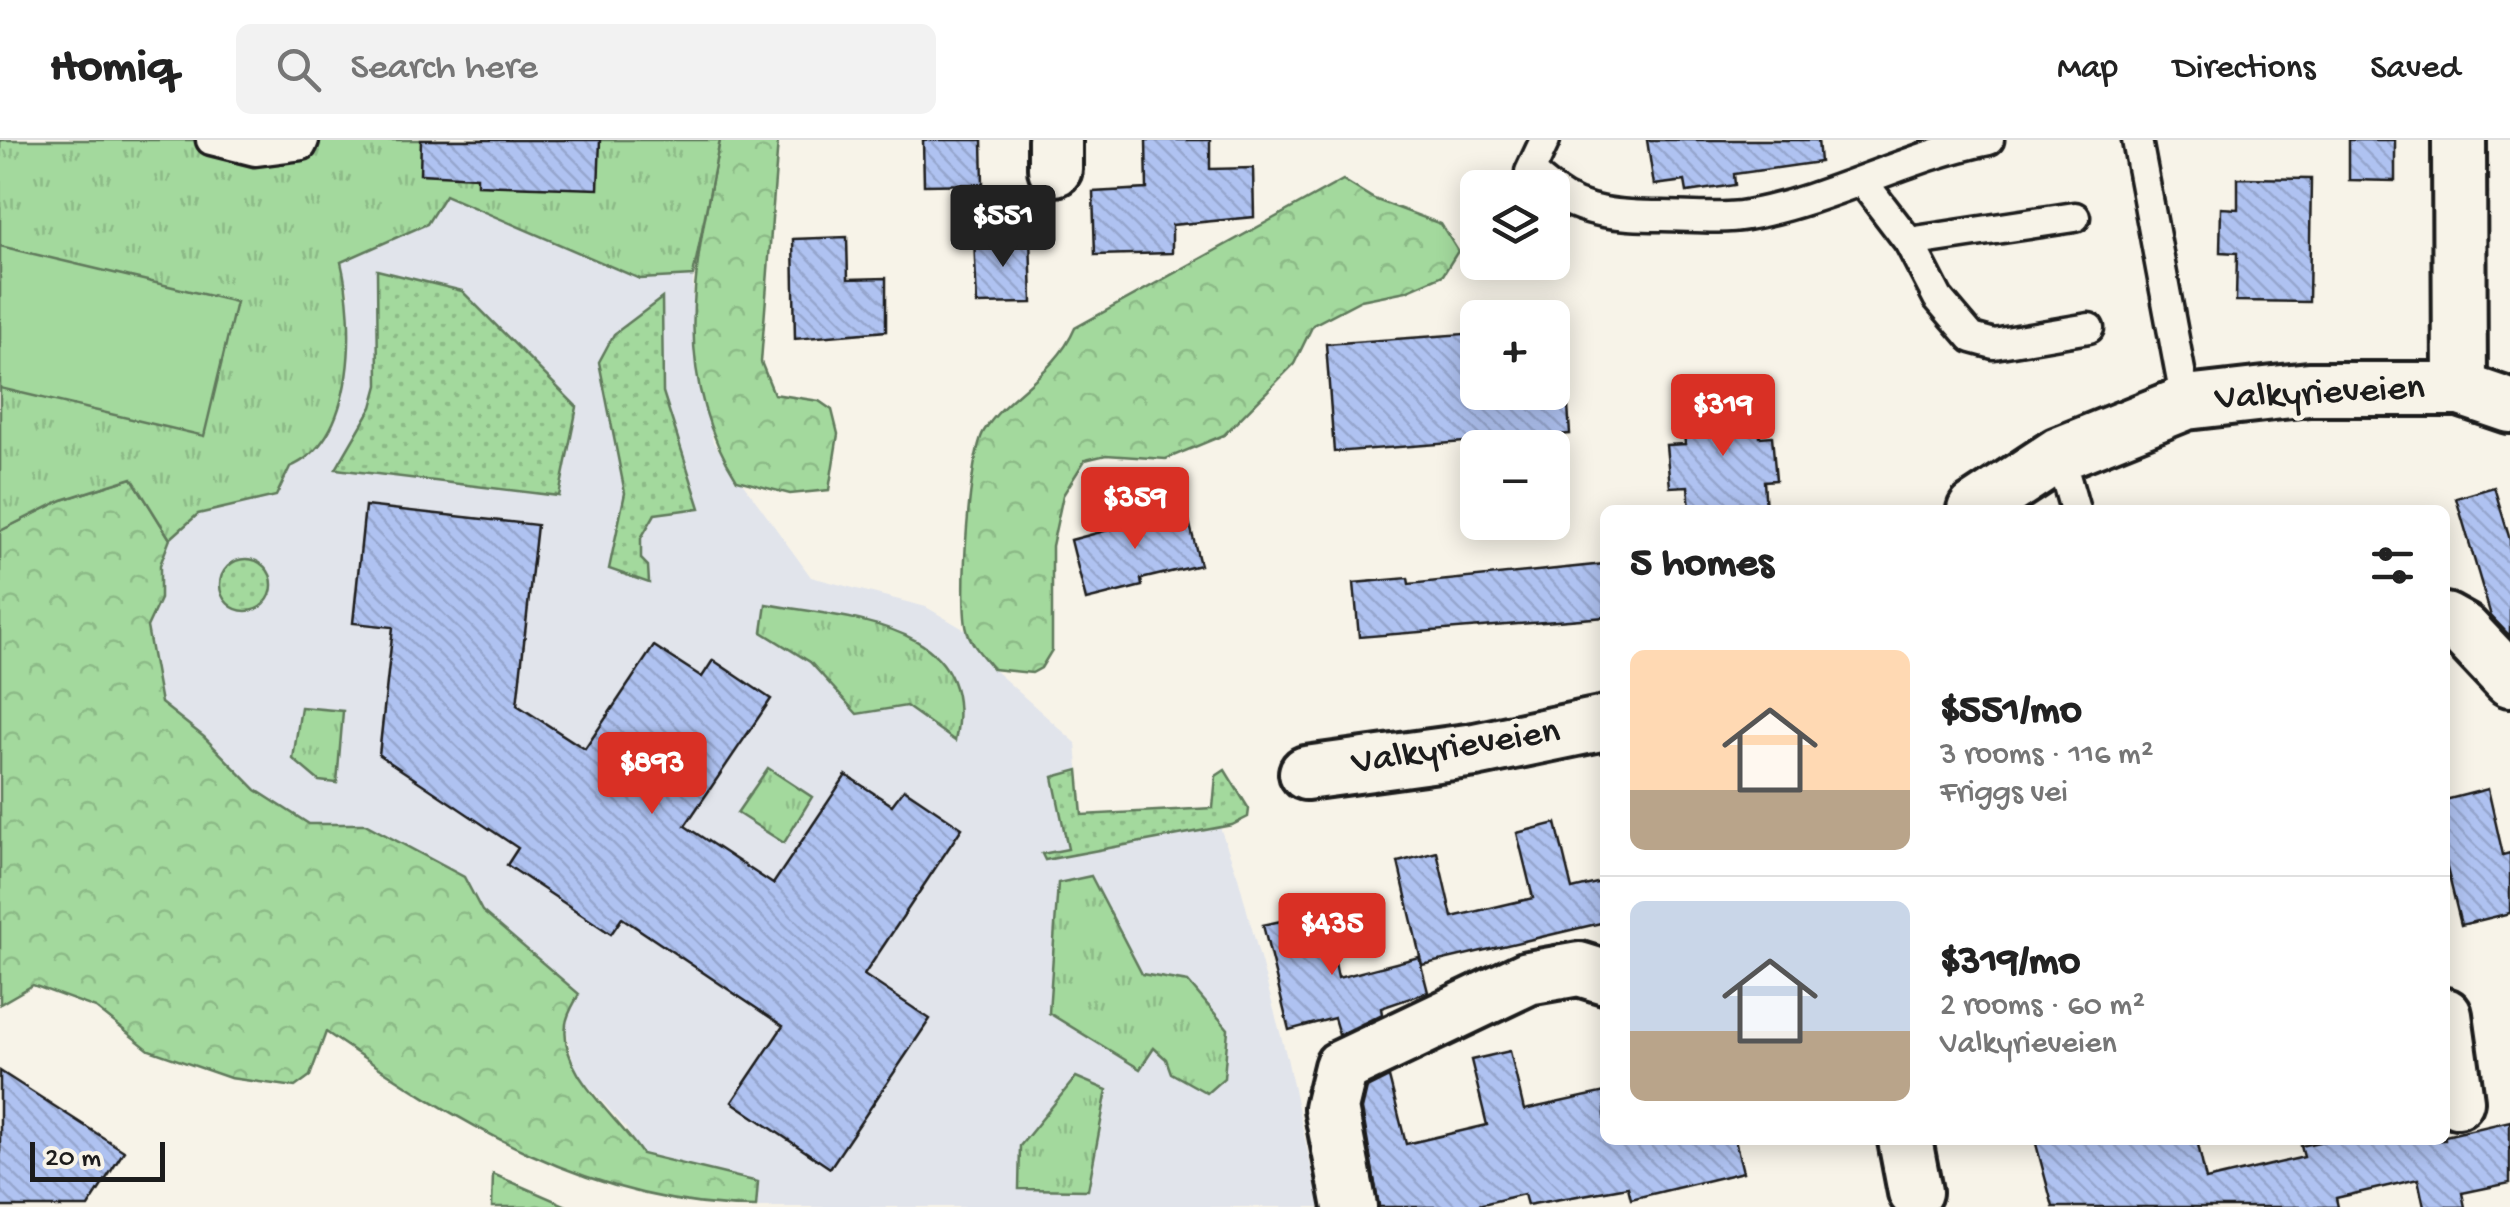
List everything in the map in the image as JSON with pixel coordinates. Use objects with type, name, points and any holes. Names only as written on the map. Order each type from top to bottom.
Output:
[{"type":"street","points":[[2459,140],[2460,389]]},
{"type":"street","name":"Valkyrieveien","points":[[1982,505],[2059,454],[2186,403],[2309,389],[2460,389],[2510,406]]},
{"type":"street","points":[[2450,623],[2463,630],[2510,680]]},
{"type":"street","name":"Valkyrieveien","points":[[1306,772],[1475,750],[1600,724]]},
{"type":"street","points":[[1350,1207],[1331,1108],[1341,1068],[1528,978],[1579,969],[1600,975]]},
{"type":"street","points":[[2450,1054],[2456,1101]]},
{"type":"street","points":[[1906,1145],[1915,1192]]},
{"type":"lane","points":[[210,140],[276,151],[302,145],[304,140]]},
{"type":"lane","points":[[1531,170],[1544,140]]},
{"type":"lane","points":[[1570,203],[1629,216],[1745,216],[1862,182],[1934,150],[1989,140]]},
{"type":"lane","points":[[2136,140],[2186,403]]},
{"type":"lane","points":[[1862,182],[1909,242],[1938,298],[1972,338],[1994,344],[2089,328]]},
{"type":"lane","points":[[1909,242],[2075,216]]},
{"type":"lane","points":[[2059,454],[2074,505]]},
{"type":"shaded area","points":[[445,195],[640,279],[693,276],[693,338],[713,442],[811,577],[926,607],[967,631],[993,669],[1076,743],[1082,815],[1213,808],[1238,877],[1287,1058],[1320,1207],[756,1207],[758,1182],[642,1154],[625,1127],[575,1071],[565,1024],[579,994],[482,911],[463,877],[365,824],[309,824],[256,790],[204,737],[161,703],[147,627],[160,599],[160,565],[170,539],[198,514],[276,496],[349,294],[341,262],[426,224]]},
{"type":"green space","points":[[0,140],[720,140],[693,276],[640,279],[445,195],[427,224],[341,262],[349,345],[340,405],[329,431],[312,453],[290,467],[276,496],[198,514],[170,539],[132,478],[62,500],[0,531]]},
{"type":"green space","points":[[720,140],[778,140],[761,362],[774,394],[819,401],[832,410],[838,434],[829,490],[790,494],[737,480],[715,439],[695,356],[694,313],[703,228]]},
{"type":"green space","points":[[1343,180],[1374,199],[1441,224],[1458,251],[1443,275],[1406,291],[1361,300],[1313,325],[1294,364],[1224,435],[1166,459],[1106,455],[1085,460],[1063,495],[1052,546],[1052,650],[1041,668],[1032,673],[993,669],[967,630],[965,561],[974,468],[984,431],[994,417],[1056,358],[1075,328]]},
{"type":"green space","points":[[0,246],[236,302],[204,436],[0,388]]},
{"type":"green space","points":[[377,270],[462,291],[577,407],[559,496],[336,469],[372,407],[378,385]]},
{"type":"green space","points":[[662,298],[663,392],[700,508],[655,514],[641,538],[641,559],[648,566],[649,583],[609,569],[625,493],[599,362],[614,334]]},
{"type":"green space","points":[[132,478],[170,539],[160,565],[160,599],[147,627],[161,703],[204,737],[256,790],[309,824],[365,824],[464,877],[482,911],[579,994],[566,1024],[571,1060],[592,1094],[642,1154],[758,1182],[756,1207],[696,1203],[638,1192],[582,1175],[476,1127],[326,1032],[310,1076],[295,1087],[230,1078],[149,1050],[96,1008],[33,985],[0,1004],[0,531],[62,500]]},
{"type":"green space","points":[[246,559],[264,567],[272,585],[264,603],[246,611],[228,603],[220,585],[228,567]]},
{"type":"green space","points":[[766,604],[869,623],[929,649],[948,672],[958,702],[955,741],[906,706],[857,714],[810,662],[762,632]]},
{"type":"green space","points":[[301,707],[343,711],[337,783],[319,781],[293,759]]},
{"type":"green space","points":[[768,768],[812,797],[784,843],[737,813]]},
{"type":"green space","points":[[1078,770],[1082,815],[1213,808],[1216,776],[1225,770],[1249,809],[1248,817],[1232,825],[1045,860],[1042,854],[1068,849],[1053,777]]},
{"type":"green space","points":[[1091,876],[1142,974],[1188,982],[1228,1029],[1224,1078],[1207,1093],[1171,1073],[1166,1059],[1154,1048],[1140,1069],[1049,1013],[1058,883]]},
{"type":"green space","points":[[1076,1077],[1107,1090],[1088,1190],[1019,1189],[1020,1146]]},
{"type":"green space","points":[[493,1174],[569,1207],[492,1207]]},
{"type":"building","points":[[421,140],[600,140],[598,189],[477,185],[477,177],[420,174]]},
{"type":"building","points":[[923,140],[982,140],[983,184],[924,185]]},
{"type":"building","points":[[1146,140],[1210,140],[1210,169],[1253,168],[1254,217],[1172,225],[1172,253],[1095,255],[1093,192],[1147,189]]},
{"type":"building","points":[[1647,140],[1818,140],[1820,162],[1734,174],[1735,185],[1687,192],[1685,181],[1654,185]]},
{"type":"building","points":[[2349,140],[2395,140],[2395,181],[2349,180]]},
{"type":"building","points":[[2238,178],[2311,179],[2309,302],[2236,301],[2237,253],[2220,252],[2221,208],[2238,209]]},
{"type":"building","points":[[1030,236],[1032,303],[977,304],[974,238]]},
{"type":"building","points":[[847,237],[848,279],[886,278],[886,331],[795,339],[793,239]]},
{"type":"building","points":[[1460,334],[1460,410],[1568,410],[1570,430],[1460,430],[1460,442],[1334,452],[1326,344]]},
{"type":"building","points":[[1757,404],[1760,437],[1772,436],[1776,480],[1764,481],[1766,505],[1690,505],[1688,486],[1670,487],[1666,445],[1685,444],[1682,411]]},
{"type":"building","points":[[2494,487],[2510,540],[2510,636],[2491,616],[2456,498]]},
{"type":"building","points":[[1185,505],[1200,565],[1141,579],[1142,586],[1086,600],[1071,540],[1123,526],[1122,520]]},
{"type":"building","points":[[365,506],[537,525],[517,705],[585,749],[654,646],[702,677],[713,660],[771,699],[685,826],[773,884],[846,775],[892,805],[904,789],[962,828],[864,975],[930,1019],[830,1168],[732,1102],[783,1026],[622,918],[611,934],[507,865],[518,848],[379,755],[393,627],[353,623]]},
{"type":"building","points":[[1600,565],[1600,617],[1359,637],[1354,583],[1408,578],[1409,584]]},
{"type":"building","points":[[2488,789],[2503,855],[2510,853],[2510,913],[2461,925],[2450,880],[2450,799]]},
{"type":"building","points":[[1556,823],[1572,889],[1600,882],[1600,923],[1422,965],[1398,862],[1437,852],[1452,917],[1533,898],[1517,833]]},
{"type":"building","points":[[1325,911],[1338,978],[1419,957],[1428,992],[1381,1008],[1382,1014],[1339,1035],[1334,1018],[1289,1030],[1263,925]]},
{"type":"building","points":[[1510,1051],[1524,1110],[1600,1093],[1600,1145],[1736,1145],[1743,1172],[1631,1199],[1628,1187],[1527,1205],[1524,1194],[1470,1207],[1379,1207],[1362,1109],[1367,1088],[1389,1077],[1406,1144],[1487,1125],[1471,1060]]},
{"type":"building","points":[[0,1071],[124,1151],[88,1207],[0,1207]]},
{"type":"building","points":[[2510,1121],[2510,1183],[2462,1193],[2465,1207],[2424,1207],[2418,1179],[2336,1198],[2338,1207],[2053,1207],[2036,1145],[2198,1145],[2206,1180],[2304,1157],[2301,1146],[2306,1145],[2450,1145],[2450,1135]]}]
